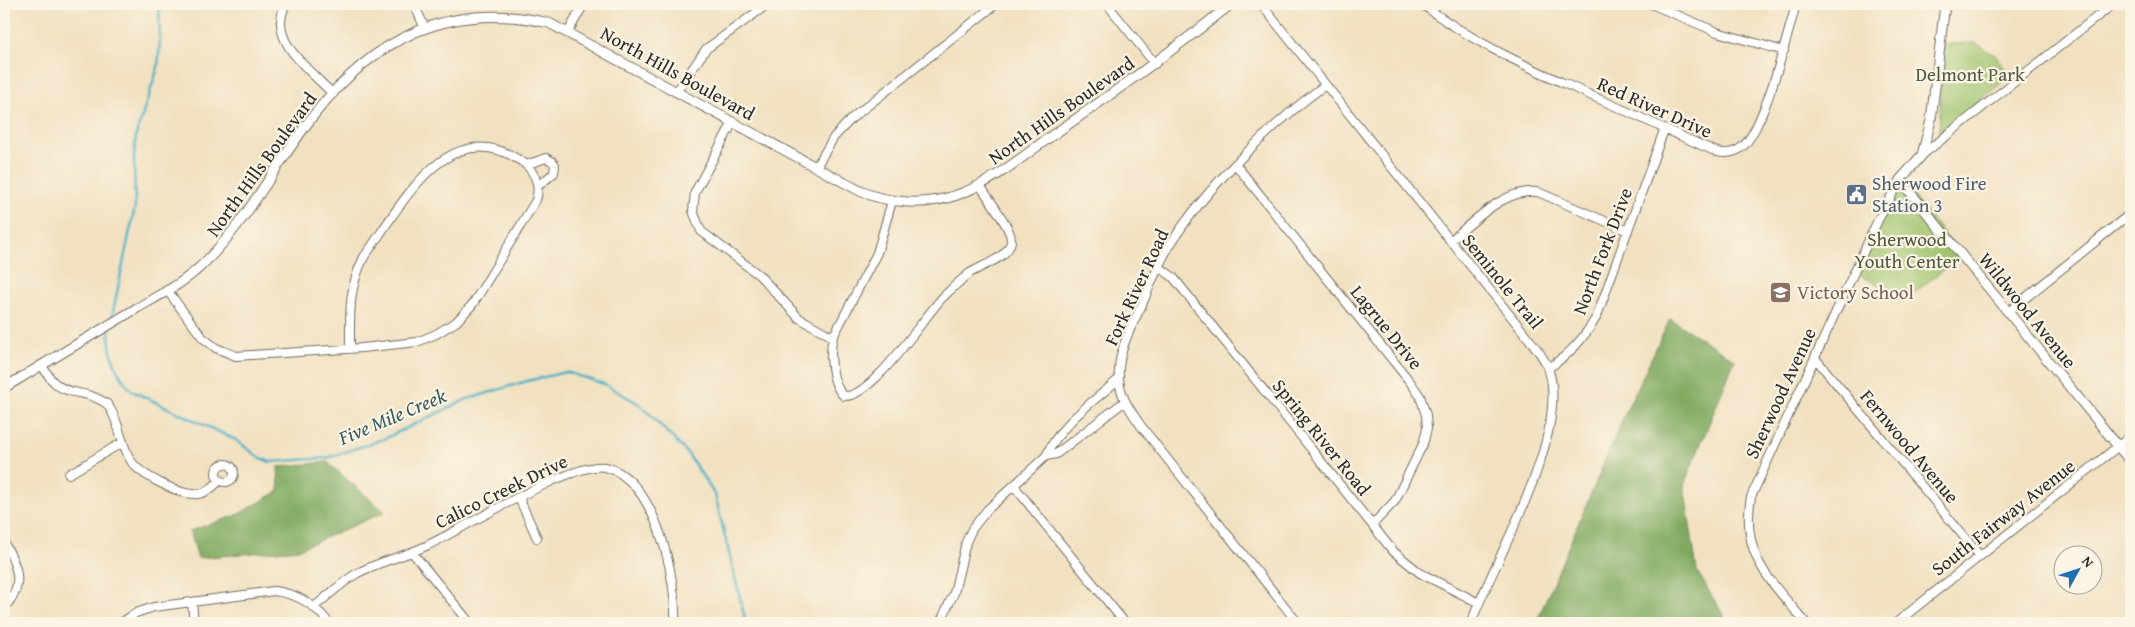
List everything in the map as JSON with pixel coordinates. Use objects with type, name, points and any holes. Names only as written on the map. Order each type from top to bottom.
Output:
[{"type":"street","points":[[286,4],[280,25],[284,40],[332,94]]},
{"type":"street","points":[[414,4],[424,24]]},
{"type":"street","points":[[568,32],[584,4]]},
{"type":"street","points":[[677,91],[693,65],[706,49],[768,4]]},
{"type":"street","points":[[816,167],[834,138],[852,118],[996,4]]},
{"type":"street","points":[[1107,4],[1155,64]]},
{"type":"street","name":"North Hills Boulevard","points":[[4,388],[124,317],[198,269],[231,235],[303,130],[332,94],[378,52],[424,24],[459,15],[506,14],[530,17],[568,32],[860,192],[892,201],[922,202],[945,199],[980,185],[1155,64],[1231,4]]},
{"type":"street","name":"Seminole Trail","points":[[1261,4],[1529,339],[1548,368],[1551,412],[1542,457],[1471,623]]},
{"type":"street","name":"Red River Drive","points":[[1422,4],[1455,28],[1488,48],[1664,130],[1717,152],[1725,153],[1741,148],[1750,138],[1777,75],[1796,4]]},
{"type":"street","points":[[1651,4],[1717,32],[1784,51]]},
{"type":"street","name":"Sherwood Avenue","points":[[1806,623],[1761,568],[1751,546],[1748,520],[1756,484],[1878,220],[1900,180],[1922,156],[1931,120],[1945,4]]},
{"type":"street","points":[[1922,156],[2113,4]]},
{"type":"street","name":"Fork River Road","points":[[1298,623],[1158,449],[1124,402],[1119,379],[1121,354],[1126,339],[1170,245],[1189,217],[1236,165],[1282,119],[1325,85]]},
{"type":"street","points":[[733,122],[695,192],[692,212],[697,225],[707,237],[759,275],[799,318],[833,337]]},
{"type":"street","name":"North Fork Drive","points":[[1548,368],[1568,355],[1597,316],[1664,130]]},
{"type":"street","points":[[167,290],[203,338],[225,353],[246,356],[350,348],[417,342],[436,334],[456,322],[472,305],[536,200],[538,186],[535,176],[526,165],[502,151],[479,146],[454,152],[429,170],[364,257],[356,273],[350,300],[350,348]]},
{"type":"street","points":[[526,165],[543,158],[552,161],[555,166],[554,173],[538,186]]},
{"type":"street","name":"Lagrue Drive","points":[[1236,165],[1411,383],[1424,405],[1427,428],[1419,454],[1392,507],[1372,525]]},
{"type":"street","name":"Wildwood Avenue","points":[[1900,180],[2131,462]]},
{"type":"street","points":[[892,201],[877,253],[833,337],[830,357],[841,395],[852,396],[869,384],[901,350],[943,297],[969,274],[999,257],[1008,249],[1011,239],[1008,229],[980,185]]},
{"type":"street","points":[[1450,241],[1507,197],[1524,192],[1538,192],[1628,231]]},
{"type":"street","points":[[2008,312],[2131,213]]},
{"type":"street","name":"Spring River Road","points":[[1159,267],[1173,277],[1393,551],[1420,573],[1479,603]]},
{"type":"street","name":"Fernwood Avenue","points":[[1815,358],[1980,556]]},
{"type":"street","points":[[42,365],[47,374],[61,388],[107,404],[116,420],[123,442],[136,468],[181,492],[189,494],[205,492],[220,480]]},
{"type":"street","points":[[940,623],[954,593],[966,542],[972,529],[987,510],[1046,456],[1050,447],[1070,423],[1119,379]]},
{"type":"street","points":[[1046,456],[1056,454],[1124,402]]},
{"type":"street","name":"South Fairway Avenue","points":[[1896,623],[2131,436]]},
{"type":"street","points":[[69,474],[123,442]]},
{"type":"street","name":"Calico Creek Drive","points":[[314,607],[353,576],[370,566],[412,552],[519,498],[571,474],[593,467],[614,470],[632,482],[646,501],[668,564],[674,596],[675,623]]},
{"type":"street","points":[[1014,486],[1125,623]]},
{"type":"street","points":[[519,498],[538,538]]},
{"type":"street","points":[[4,543],[16,564],[18,580],[14,595],[4,607]]},
{"type":"street","points":[[412,552],[470,623]]},
{"type":"street","points":[[121,623],[146,609],[274,591],[301,598],[314,607],[330,623]]},
{"type":"street","points":[[192,602],[194,623]]},
{"type":"green space","name":"Delmont Park","points":[[1976,43],[1996,56],[2010,76],[1939,135],[1943,44]]},
{"type":"green space","name":"Sherwood Youth Center","points":[[1900,180],[1961,255],[1907,299],[1854,272]]},
{"type":"green space","points":[[1670,319],[1735,360],[1684,485],[1697,571],[1728,623],[1536,623],[1627,409]]},
{"type":"green space","points":[[327,462],[385,512],[299,549],[198,558],[190,531],[237,515],[279,491],[278,467]]},
{"type":"waterway","name":"Five Mile Creek","points":[[111,321],[135,207],[134,157],[136,135],[158,67],[160,42],[159,4]]},
{"type":"waterway","name":"Five Mile Creek","points":[[110,326],[111,353],[121,377],[132,391],[236,440],[257,456],[270,462],[327,458],[384,439],[465,400],[527,381],[566,372],[604,384],[641,405],[688,454],[715,495],[746,623]]},
{"type":"place","name":"Sherwood Fire Station 3","points":[[1856,194]]},
{"type":"place","name":"Victory School","points":[[1781,292]]}]
